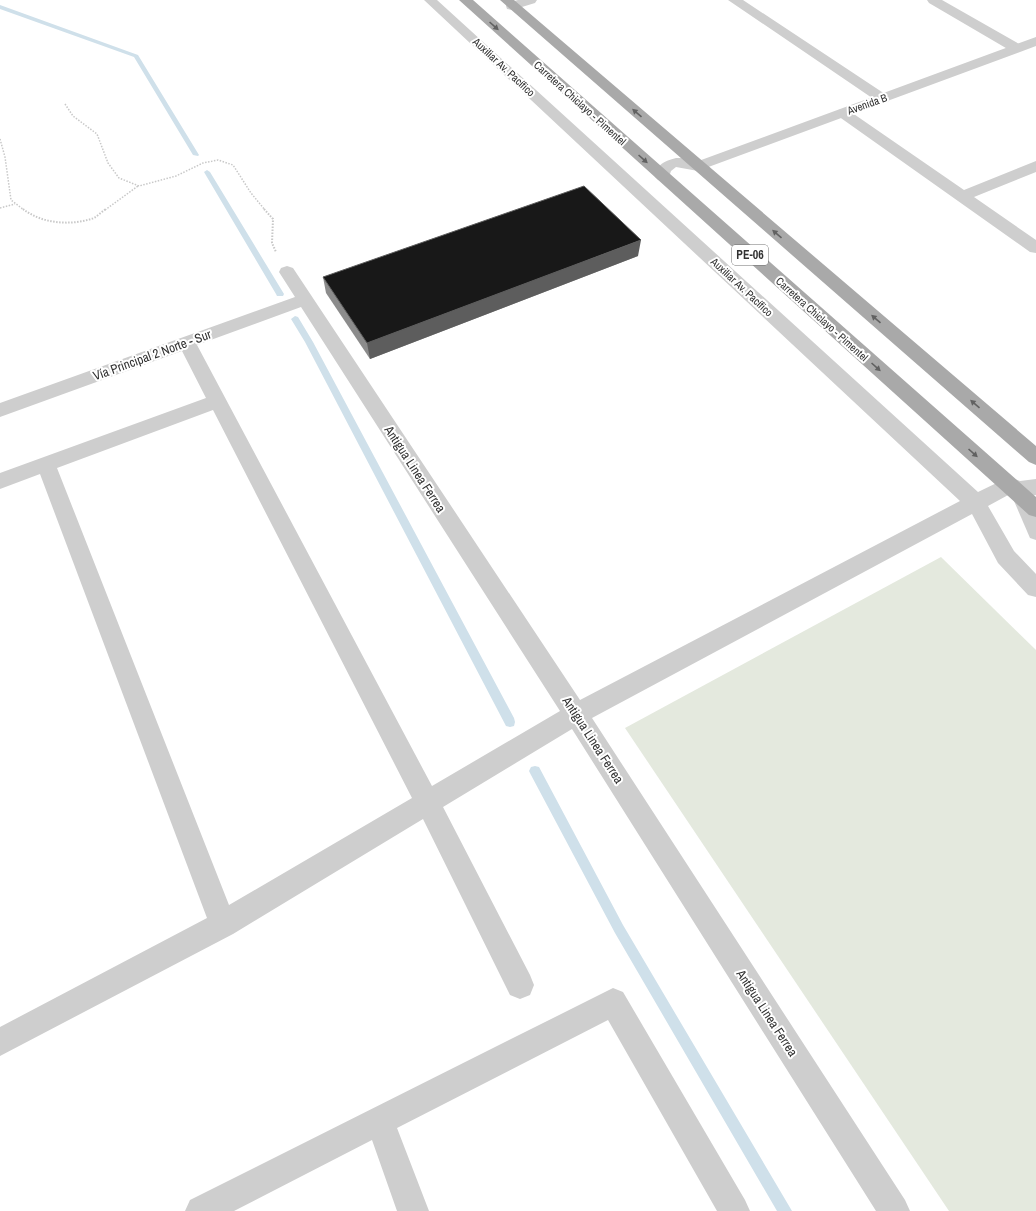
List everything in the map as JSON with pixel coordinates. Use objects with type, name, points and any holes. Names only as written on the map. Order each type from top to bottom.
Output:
[{"type":"main road","name":"Carretera Chiclayo - Pimentel","points":[[465,0],[662,177],[1022,489],[1036,509]]},
{"type":"main road","name":"PE-06","points":[[509,3],[1036,457]]},
{"type":"street","name":"Auxiliar Av. Pacífico","points":[[430,0],[976,502],[1006,557],[1036,588]]},
{"type":"street","points":[[509,3],[531,0]]},
{"type":"street","points":[[734,0],[883,98]]},
{"type":"street","points":[[933,0],[1016,48]]},
{"type":"street","name":"Avenida B","points":[[698,166],[1036,41]]},
{"type":"street","points":[[843,113],[964,196],[1036,248]]},
{"type":"street","points":[[662,177],[662,172],[666,167],[672,164],[681,162],[698,166]]},
{"type":"street","points":[[964,196],[1036,166]]},
{"type":"street","name":"Antigua Linea Ferrea","points":[[286,272],[576,714],[894,1211]]},
{"type":"street","name":"Vía Principal 2 Norte - Sur","points":[[0,410],[304,300]]},
{"type":"street","points":[[190,348],[428,803],[520,985]]},
{"type":"street","points":[[0,481],[217,401]]},
{"type":"street","points":[[46,464],[223,924]]},
{"type":"street","points":[[0,1042],[223,924],[576,714],[976,502],[1022,489]]},
{"type":"street","points":[[201,1211],[613,1002],[734,1211]]},
{"type":"street","points":[[379,1120],[413,1211]]},
{"type":"lane","points":[[1022,489],[1036,533]]},
{"type":"path","points":[[65,104],[73,116],[97,134],[108,163],[119,178],[139,186]]},
{"type":"path","points":[[0,139],[5,157],[11,200],[32,216],[65,224],[92,218],[139,186],[176,176],[203,163],[218,160],[233,165],[251,193],[272,219],[272,243],[286,272]]},
{"type":"path","points":[[0,208],[16,204]]},
{"type":"shaded area","points":[[941,557],[1036,650],[1036,1211],[949,1211],[625,728]]},
{"type":"building","points":[[584,186],[641,240],[367,343],[323,277]]},
{"type":"waterway","points":[[0,7],[136,56],[196,155]]},
{"type":"waterway","points":[[207,172],[280,294]]},
{"type":"waterway","points":[[295,319],[309,342],[510,722]]},
{"type":"waterway","points":[[535,771],[619,929],[785,1211]]}]
